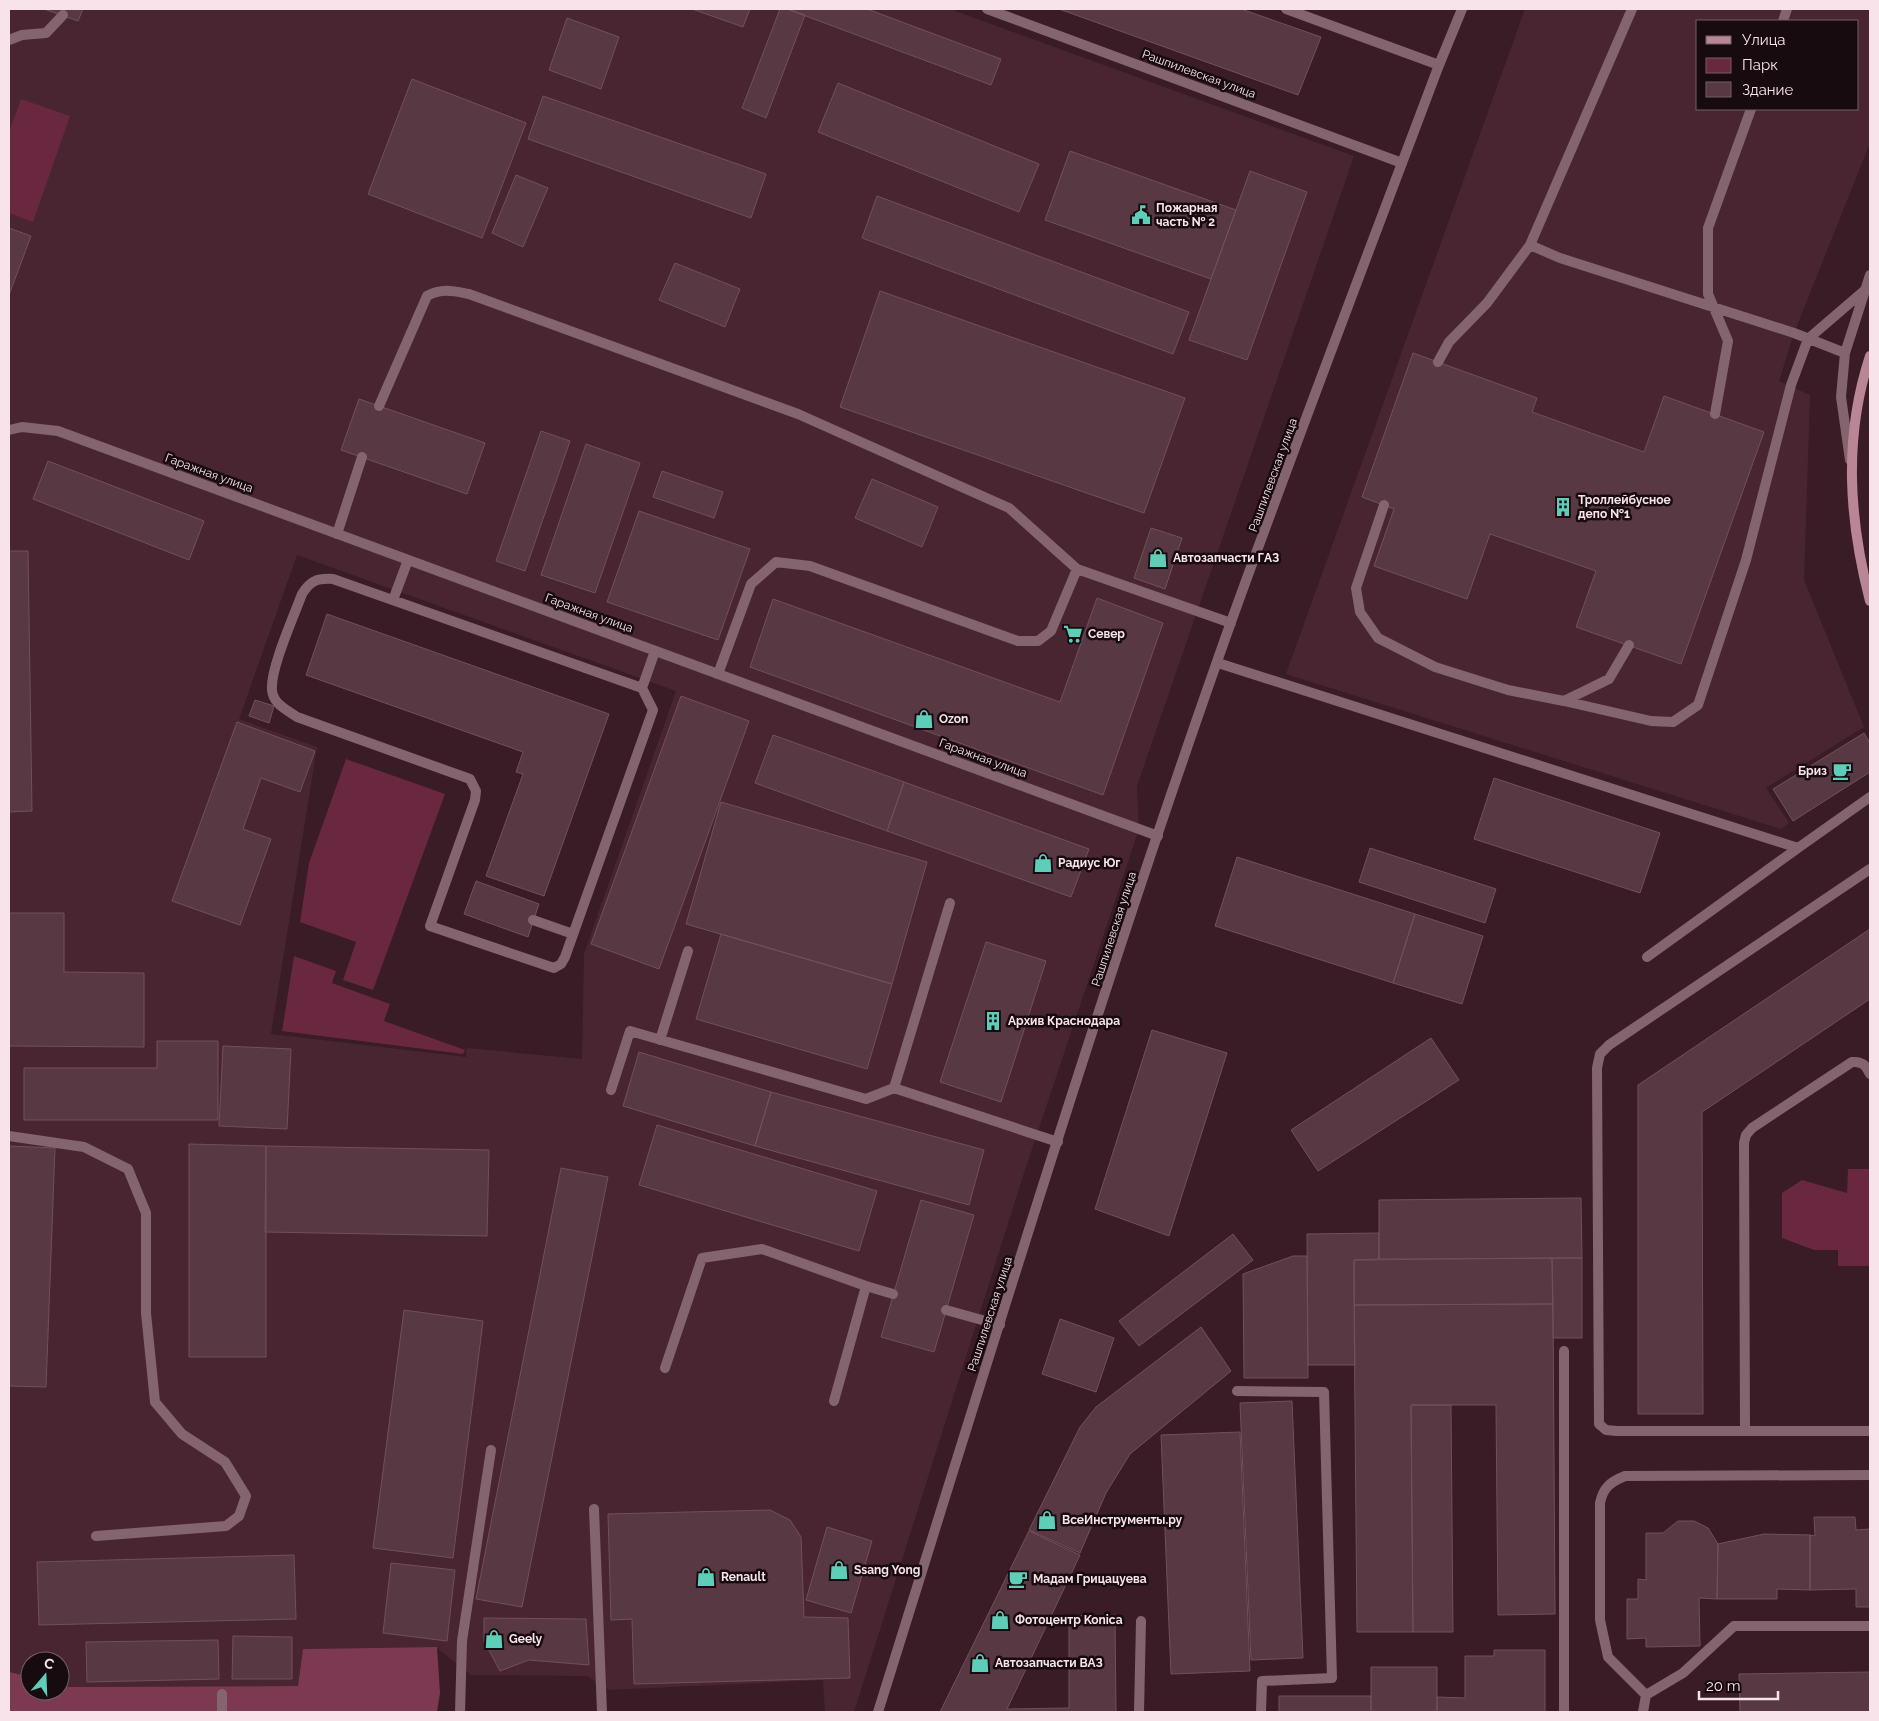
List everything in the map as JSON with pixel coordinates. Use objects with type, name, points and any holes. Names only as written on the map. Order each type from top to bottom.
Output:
[{"type":"main road","points":[[1870,356],[1856,414],[1851,473],[1858,555],[1870,601]]},
{"type":"street","name":"Рашпилевская улица","points":[[988,9],[1402,163]]},
{"type":"street","name":"Рашпилевская улица","points":[[878,1712],[1058,1142],[1158,836],[1231,624],[1402,163],[1462,9]]},
{"type":"street","points":[[1438,362],[1449,342],[1487,303],[1530,245],[1632,9]]},
{"type":"street","points":[[1292,10],[1439,65]]},
{"type":"street","points":[[9,40],[22,35],[46,33],[63,15]]},
{"type":"street","points":[[1715,414],[1728,341],[1708,294],[1708,228],[1751,110]]},
{"type":"street","points":[[1530,245],[1560,258],[1714,307],[1845,352]]},
{"type":"street","points":[[1851,473],[1841,397],[1845,352],[1870,275]]},
{"type":"street","points":[[379,406],[427,296],[436,291],[449,290],[470,294],[798,414],[1009,508],[1077,569],[1231,624]]},
{"type":"street","points":[[1384,505],[1356,588],[1360,612],[1378,638],[1435,667],[1508,690],[1651,721],[1673,722],[1698,705],[1746,560],[1791,385],[1808,339],[1865,290]]},
{"type":"street","name":"Гаражная улица","points":[[9,430],[22,428],[58,431],[1158,836]]},
{"type":"street","points":[[337,534],[362,458]]},
{"type":"street","points":[[393,600],[408,560]]},
{"type":"street","points":[[718,674],[751,584],[776,562],[810,566],[1018,641],[1038,641],[1051,631],[1077,569]]},
{"type":"street","points":[[319,578],[333,579],[393,600],[642,688],[653,710],[565,957],[561,964],[554,968],[430,926],[475,800],[476,791],[470,779],[297,717],[280,707],[272,691],[273,675],[302,594],[308,585],[319,578]]},
{"type":"street","points":[[1564,701],[1609,679],[1629,645]]},
{"type":"street","points":[[642,688],[655,651]]},
{"type":"street","points":[[1218,662],[1798,848]]},
{"type":"street","points":[[1647,957],[1870,796]]},
{"type":"street","points":[[1870,870],[1609,1044],[1600,1054],[1597,1068],[1600,1424],[1606,1430],[1617,1432],[1870,1431]]},
{"type":"street","points":[[894,1088],[950,902]]},
{"type":"street","points":[[533,920],[573,934]]},
{"type":"street","points":[[660,1040],[688,951]]},
{"type":"street","points":[[611,1090],[630,1031],[866,1098],[894,1088],[1058,1142]]},
{"type":"street","points":[[1745,1431],[1744,1143],[1746,1135],[1760,1123],[1852,1062],[1859,1062],[1865,1066],[1870,1074]]},
{"type":"street","points":[[9,1136],[84,1147],[128,1169],[146,1212],[146,1313],[155,1402],[182,1434],[224,1462],[246,1496],[239,1516],[226,1526],[96,1536]]},
{"type":"street","points":[[665,1368],[702,1258],[762,1249],[894,1294]]},
{"type":"street","points":[[834,1401],[866,1286]]},
{"type":"street","points":[[946,1310],[1000,1325]]},
{"type":"street","points":[[1564,1350],[1564,1712]]},
{"type":"street","points":[[1237,1391],[1324,1392],[1332,1678],[1262,1681],[1261,1712]]},
{"type":"street","points":[[460,1712],[462,1641],[491,1450]]},
{"type":"street","points":[[1646,1695],[1608,1657],[1600,1620],[1600,1503],[1602,1491],[1613,1481],[1625,1476],[1870,1475]]},
{"type":"street","points":[[594,1509],[602,1712]]},
{"type":"street","points":[[1139,1712],[1141,1621]]},
{"type":"street","points":[[1643,1712],[1646,1695],[1683,1672],[1734,1626],[1870,1626]]},
{"type":"street","points":[[222,1694],[222,1712]]},
{"type":"shaded area","points":[[9,9],[950,9],[1354,156],[1137,786],[1139,829],[1023,1176],[854,1712],[825,1712],[823,1680],[609,1690],[587,1676],[471,1675],[436,1647],[303,1649],[298,1686],[70,1687],[70,1651],[20,1651],[20,1687],[9,1687]],"holes":[[[297,555],[676,691],[584,954],[582,1059],[467,1048],[466,1057],[271,1034],[317,747],[239,719]]]},
{"type":"shaded area","name":"Троллейбусное депо №1","points":[[1525,9],[1870,9],[1870,143],[1794,333],[1779,381],[1810,395],[1804,580],[1864,727],[1766,788],[1789,823],[1781,829],[1286,674]]},
{"type":"shaded area","points":[[437,1647],[440,1693],[437,1712],[9,1712],[9,1672],[20,1675],[20,1701],[70,1701],[70,1687],[298,1686],[303,1649]]},
{"type":"green space","points":[[21,99],[70,116],[33,222],[9,213],[9,132]]},
{"type":"green space","points":[[346,759],[445,794],[373,990],[343,980],[356,942],[300,922],[309,863]]},
{"type":"green space","points":[[294,956],[336,971],[332,983],[390,1004],[384,1021],[465,1050],[463,1054],[282,1031]]},
{"type":"green space","points":[[1848,1169],[1870,1169],[1870,1266],[1838,1266],[1838,1250],[1814,1250],[1782,1238],[1782,1193],[1802,1180],[1847,1193]]},
{"type":"building","points":[[44,9],[83,9],[78,21]]},
{"type":"building","points":[[692,9],[750,9],[743,27]]},
{"type":"building","points":[[780,9],[787,9],[805,15],[766,118],[742,108]]},
{"type":"building","points":[[787,9],[867,9],[1001,59],[991,85]]},
{"type":"building","points":[[1059,9],[1241,9],[1321,37],[1298,95]]},
{"type":"building","points":[[567,18],[619,37],[601,89],[549,70]]},
{"type":"building","points":[[412,79],[526,123],[482,238],[368,194]]},
{"type":"building","points":[[838,83],[1039,164],[1019,212],[818,132]]},
{"type":"building","points":[[543,96],[766,174],[751,218],[528,139]]},
{"type":"building","name":"Пожарная часть № 2","points":[[1070,151],[1236,210],[1211,279],[1045,220]]},
{"type":"building","points":[[1250,171],[1307,192],[1247,360],[1189,340]]},
{"type":"building","points":[[516,175],[548,188],[523,247],[492,233]]},
{"type":"building","points":[[877,196],[1189,312],[1173,354],[862,238]]},
{"type":"building","points":[[9,228],[31,236],[9,295]]},
{"type":"building","points":[[675,263],[740,289],[725,327],[659,300]]},
{"type":"building","points":[[880,291],[1185,398],[1144,513],[840,407]]},
{"type":"building","name":"Троллейбусное депо №1","points":[[1413,353],[1537,398],[1532,412],[1644,452],[1664,396],[1764,432],[1681,664],[1576,627],[1596,571],[1490,534],[1467,599],[1374,566],[1394,509],[1362,497]]},
{"type":"building","points":[[359,399],[485,443],[467,494],[341,450]]},
{"type":"building","points":[[541,431],[570,441],[525,571],[496,561]]},
{"type":"building","points":[[586,444],[640,463],[595,593],[541,575]]},
{"type":"building","points":[[48,461],[204,521],[189,560],[33,499]]},
{"type":"building","points":[[662,471],[723,492],[714,518],[653,497]]},
{"type":"building","points":[[872,479],[938,507],[922,547],[855,518]]},
{"type":"building","points":[[639,511],[750,549],[718,640],[607,602]]},
{"type":"building","name":"Автозапчасти ГАЗ","points":[[1151,528],[1182,538],[1165,589],[1134,578]]},
{"type":"building","points":[[9,551],[28,551],[32,811],[9,812]]},
{"type":"building","points":[[1097,598],[1163,623],[1103,795],[750,667],[773,599],[1060,702]]},
{"type":"building","points":[[327,614],[609,714],[544,896],[486,876],[523,774],[516,772],[523,752],[306,675]]},
{"type":"building","points":[[681,696],[749,721],[659,969],[591,944]]},
{"type":"building","points":[[255,700],[274,706],[269,723],[249,716]]},
{"type":"building","points":[[237,722],[315,751],[300,792],[261,778],[243,829],[271,839],[240,925],[172,901]]},
{"type":"building","points":[[1864,733],[1870,743],[1870,772],[1793,821],[1773,789]]},
{"type":"building","points":[[773,735],[904,782],[887,831],[755,783]]},
{"type":"building","points":[[1494,778],[1660,833],[1640,893],[1474,839]]},
{"type":"building","points":[[904,782],[1089,849],[1071,897],[887,831]]},
{"type":"building","points":[[721,802],[927,862],[892,984],[686,924]]},
{"type":"building","points":[[1370,848],[1496,889],[1485,923],[1359,882]]},
{"type":"building","points":[[1237,857],[1415,914],[1393,983],[1215,926]]},
{"type":"building","points":[[476,881],[539,904],[528,937],[464,914]]},
{"type":"building","points":[[9,913],[64,913],[64,972],[144,973],[144,1047],[9,1046]]},
{"type":"building","points":[[1415,914],[1483,936],[1462,1004],[1393,983]]},
{"type":"building","points":[[1870,929],[1870,999],[1702,1112],[1703,1414],[1638,1414],[1638,1085]]},
{"type":"building","points":[[721,934],[892,984],[867,1069],[696,1019]]},
{"type":"building","name":"Архив Краснодара","points":[[986,942],[1046,961],[1001,1102],[940,1082]]},
{"type":"building","points":[[1152,1030],[1227,1053],[1169,1236],[1095,1209]]},
{"type":"building","points":[[1431,1038],[1459,1080],[1318,1171],[1291,1130]]},
{"type":"building","points":[[157,1041],[218,1041],[218,1120],[24,1120],[24,1068],[157,1068]]},
{"type":"building","points":[[223,1046],[291,1049],[287,1129],[219,1126]]},
{"type":"building","points":[[639,1052],[771,1092],[755,1146],[623,1106]]},
{"type":"building","points":[[771,1092],[984,1150],[969,1205],[755,1146]]},
{"type":"building","points":[[657,1125],[877,1191],[859,1251],[639,1185]]},
{"type":"building","points":[[189,1144],[266,1146],[266,1357],[189,1357]]},
{"type":"building","points":[[9,1146],[55,1148],[46,1387],[9,1386]]},
{"type":"building","points":[[266,1146],[489,1150],[487,1236],[265,1232]]},
{"type":"building","points":[[561,1168],[608,1177],[522,1607],[476,1599]]},
{"type":"building","points":[[1581,1198],[1582,1258],[1379,1259],[1379,1200]]},
{"type":"building","points":[[921,1200],[974,1215],[934,1352],[881,1337]]},
{"type":"building","points":[[1379,1233],[1379,1259],[1354,1260],[1355,1365],[1308,1365],[1307,1234]]},
{"type":"building","points":[[1233,1234],[1253,1260],[1139,1346],[1119,1321]]},
{"type":"building","points":[[1293,1256],[1307,1256],[1308,1378],[1244,1378],[1243,1274]]},
{"type":"building","points":[[1552,1258],[1582,1258],[1582,1338],[1553,1338]]},
{"type":"building","points":[[1552,1258],[1553,1304],[1354,1305],[1354,1260]]},
{"type":"building","points":[[1553,1304],[1555,1614],[1498,1615],[1496,1405],[1411,1405],[1413,1632],[1357,1632],[1354,1305]]},
{"type":"building","points":[[404,1310],[483,1321],[453,1558],[373,1548]]},
{"type":"building","points":[[1060,1319],[1114,1338],[1096,1392],[1042,1374]]},
{"type":"building","points":[[1201,1327],[1231,1371],[1130,1454],[1106,1493],[1080,1553],[1029,1530],[1080,1427],[1096,1407]]},
{"type":"building","points":[[1292,1401],[1303,1658],[1251,1660],[1240,1403]]},
{"type":"building","points":[[1411,1405],[1451,1405],[1453,1632],[1413,1632]]},
{"type":"building","points":[[1240,1432],[1250,1671],[1171,1674],[1161,1435]]},
{"type":"building","name":"Renault","points":[[770,1510],[790,1520],[801,1537],[804,1617],[848,1618],[850,1678],[634,1684],[632,1619],[611,1620],[608,1514]]},
{"type":"building","points":[[1814,1517],[1855,1517],[1856,1530],[1870,1529],[1870,1607],[1856,1607],[1856,1589],[1810,1590],[1810,1535],[1815,1536]]},
{"type":"building","points":[[1678,1521],[1694,1521],[1708,1528],[1718,1544],[1717,1599],[1699,1598],[1700,1646],[1646,1647],[1646,1638],[1627,1639],[1627,1599],[1638,1599],[1638,1579],[1646,1580],[1646,1533],[1663,1533]]},
{"type":"building","name":"Ssang Yong","points":[[827,1527],[872,1541],[851,1613],[806,1600]]},
{"type":"building","points":[[1029,1531],[1080,1555],[1007,1709],[1069,1708],[1069,1616],[1115,1615],[1116,1712],[940,1712]]},
{"type":"building","points":[[1764,1534],[1810,1535],[1810,1590],[1777,1589],[1777,1599],[1717,1599],[1718,1544]]},
{"type":"building","points":[[294,1555],[296,1619],[39,1625],[37,1562]]},
{"type":"building","points":[[391,1563],[455,1570],[447,1641],[383,1633]]},
{"type":"building","points":[[484,1618],[586,1619],[589,1665],[529,1660],[500,1671],[484,1641]]},
{"type":"building","points":[[233,1636],[292,1637],[292,1679],[232,1679]]},
{"type":"building","points":[[218,1640],[219,1679],[87,1682],[86,1642]]},
{"type":"building","points":[[1494,1650],[1545,1650],[1545,1712],[1437,1712],[1437,1697],[1465,1698],[1465,1656],[1494,1656]]},
{"type":"building","points":[[1371,1667],[1437,1667],[1437,1712],[1371,1712]]},
{"type":"building","points":[[1870,1672],[1870,1712],[1740,1712],[1739,1674]]},
{"type":"building","points":[[1279,1696],[1371,1696],[1371,1712],[1279,1712]]},
{"type":"place","name":"Пожарная часть № 2","points":[[1141,215]]},
{"type":"place","name":"Троллейбусное депо №1","points":[[1563,507]]},
{"type":"place","name":"Автозапчасти ГАЗ","points":[[1158,558]]},
{"type":"place","name":"Север","points":[[1073,634]]},
{"type":"place","name":"Ozon","points":[[924,719]]},
{"type":"place","name":"Бриз","points":[[1842,771]]},
{"type":"place","name":"Радиус Юг","points":[[1043,863]]},
{"type":"place","name":"Архив Краснодара","points":[[993,1021]]},
{"type":"place","name":"ВсеИнструменты.ру","points":[[1047,1520]]},
{"type":"place","name":"Ssang Yong","points":[[839,1570]]},
{"type":"place","name":"Renault","points":[[706,1577]]},
{"type":"place","name":"Мадам Грицацуева","points":[[1018,1579]]},
{"type":"place","name":"Фотоцентр Konica","points":[[1000,1620]]},
{"type":"place","name":"Geely","points":[[494,1639]]},
{"type":"place","name":"Автозапчасти ВАЗ","points":[[980,1663]]}]
